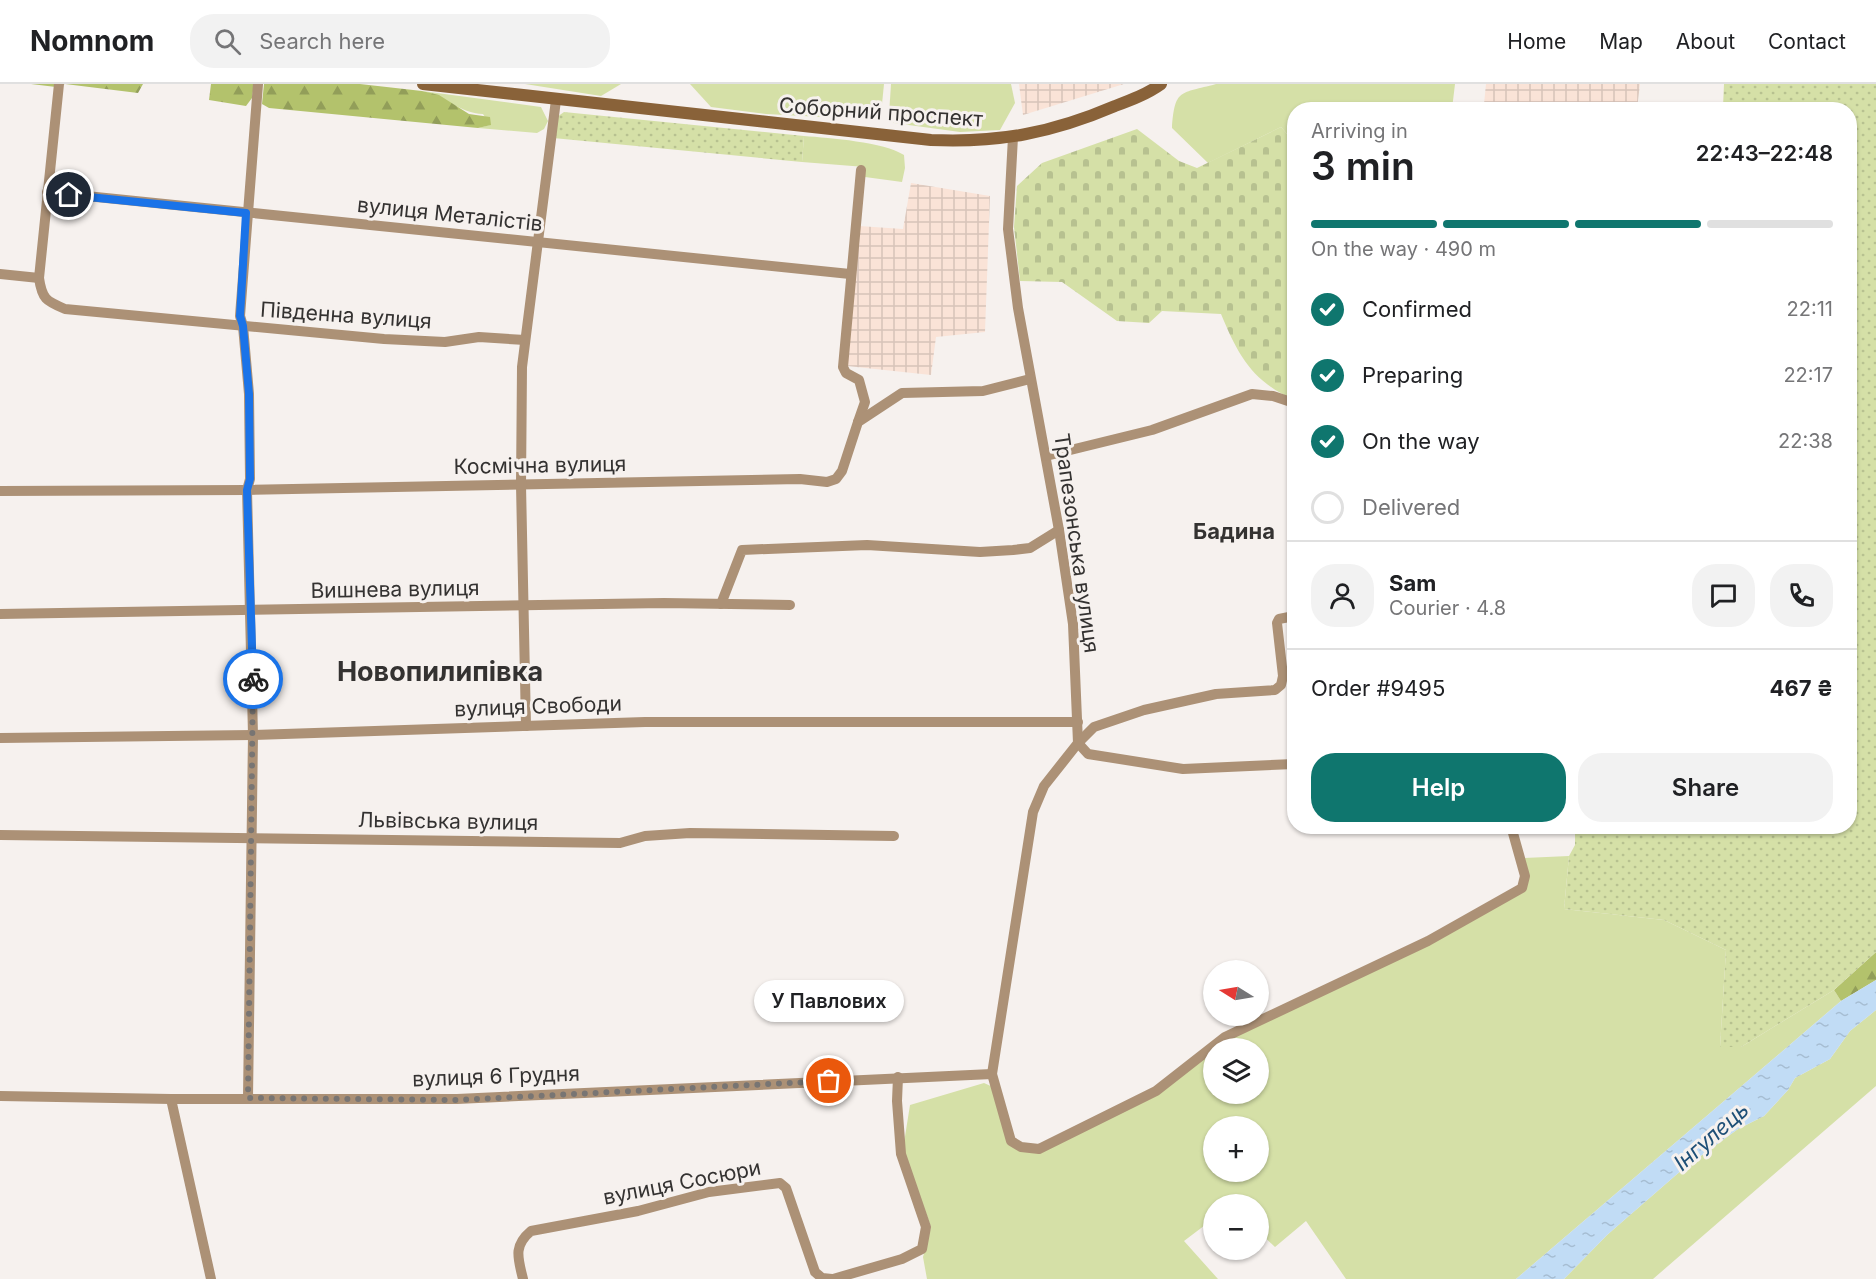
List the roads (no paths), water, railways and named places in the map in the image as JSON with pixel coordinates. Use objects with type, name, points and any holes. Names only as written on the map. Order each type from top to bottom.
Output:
[{"type":"main road","name":"Соборний проспект","points":[[423,84],[931,140],[976,142],[1013,137],[1076,123],[1161,84]]},
{"type":"street","points":[[0,274],[39,278],[59,84]]},
{"type":"street","points":[[248,1098],[253,735],[247,490],[250,479],[249,394],[243,326],[240,316],[246,213],[258,84]]},
{"type":"street","points":[[526,726],[521,485],[522,367],[549,140],[556,100]]},
{"type":"street","name":"Трапезонська вулиця","points":[[1013,137],[1008,229],[1018,308],[1059,530],[1073,624],[1078,743]]},
{"type":"street","points":[[850,274],[861,170]]},
{"type":"street","name":"вулиця Металістів","points":[[47,192],[850,274]]},
{"type":"street","name":"Космічна вулиця","points":[[0,491],[247,490],[800,479],[827,482],[836,479],[842,471],[865,402],[859,380],[846,373],[843,367],[850,274]]},
{"type":"street","name":"Південна вулиця","points":[[39,278],[42,295],[50,303],[65,309],[384,339],[445,342],[479,336],[525,340]]},
{"type":"street","points":[[858,422],[902,393],[983,392],[1030,379]]},
{"type":"street","points":[[1046,456],[1152,430],[1252,394],[1273,396],[1287,401]]},
{"type":"street","points":[[721,604],[742,550],[867,545],[980,552],[1030,548],[1059,530]]},
{"type":"street","name":"Вишнева вулиця","points":[[0,614],[790,605]]},
{"type":"street","points":[[1287,617],[1279,619],[1277,623],[1283,676],[1281,685],[1275,690],[1216,694],[1144,710],[1094,727],[1078,743],[1044,786],[1033,812],[992,1074],[1011,1141],[1021,1147],[1039,1149],[1156,1091],[1226,1037],[1428,941],[1522,888],[1525,876],[1513,834]]},
{"type":"street","name":"вулиця Свободи","points":[[0,738],[253,735],[645,722],[1078,722]]},
{"type":"street","points":[[1078,743],[1088,754],[1183,769],[1287,764]]},
{"type":"street","name":"Львівська вулиця","points":[[0,835],[620,843],[645,836],[690,833],[894,836]]},
{"type":"street","name":"вулиця 6 Грудня","points":[[0,1096],[457,1100],[992,1074]]},
{"type":"street","name":"вулиця Сосюри","points":[[523,1279],[517,1252],[521,1240],[531,1231],[638,1211],[709,1192],[780,1183],[786,1188],[815,1272],[822,1278],[832,1279],[902,1259],[922,1249],[926,1227],[901,1154],[897,1101],[898,1077]]},
{"type":"street","points":[[171,1099],[211,1279]]},
{"type":"water","name":"Інгулець","points":[[1876,980],[1876,1010],[1850,1031],[1830,1059],[1795,1078],[1788,1090],[1764,1116],[1738,1129],[1684,1168],[1607,1235],[1564,1279],[1516,1279],[1841,1001]]},
{"type":"place","name":"У Павлових","points":[[829,1081]]},
{"type":"district","name":"Бадина","points":[[1234,531]]},
{"type":"district","name":"Новопилипівка","points":[[440,671]]}]
